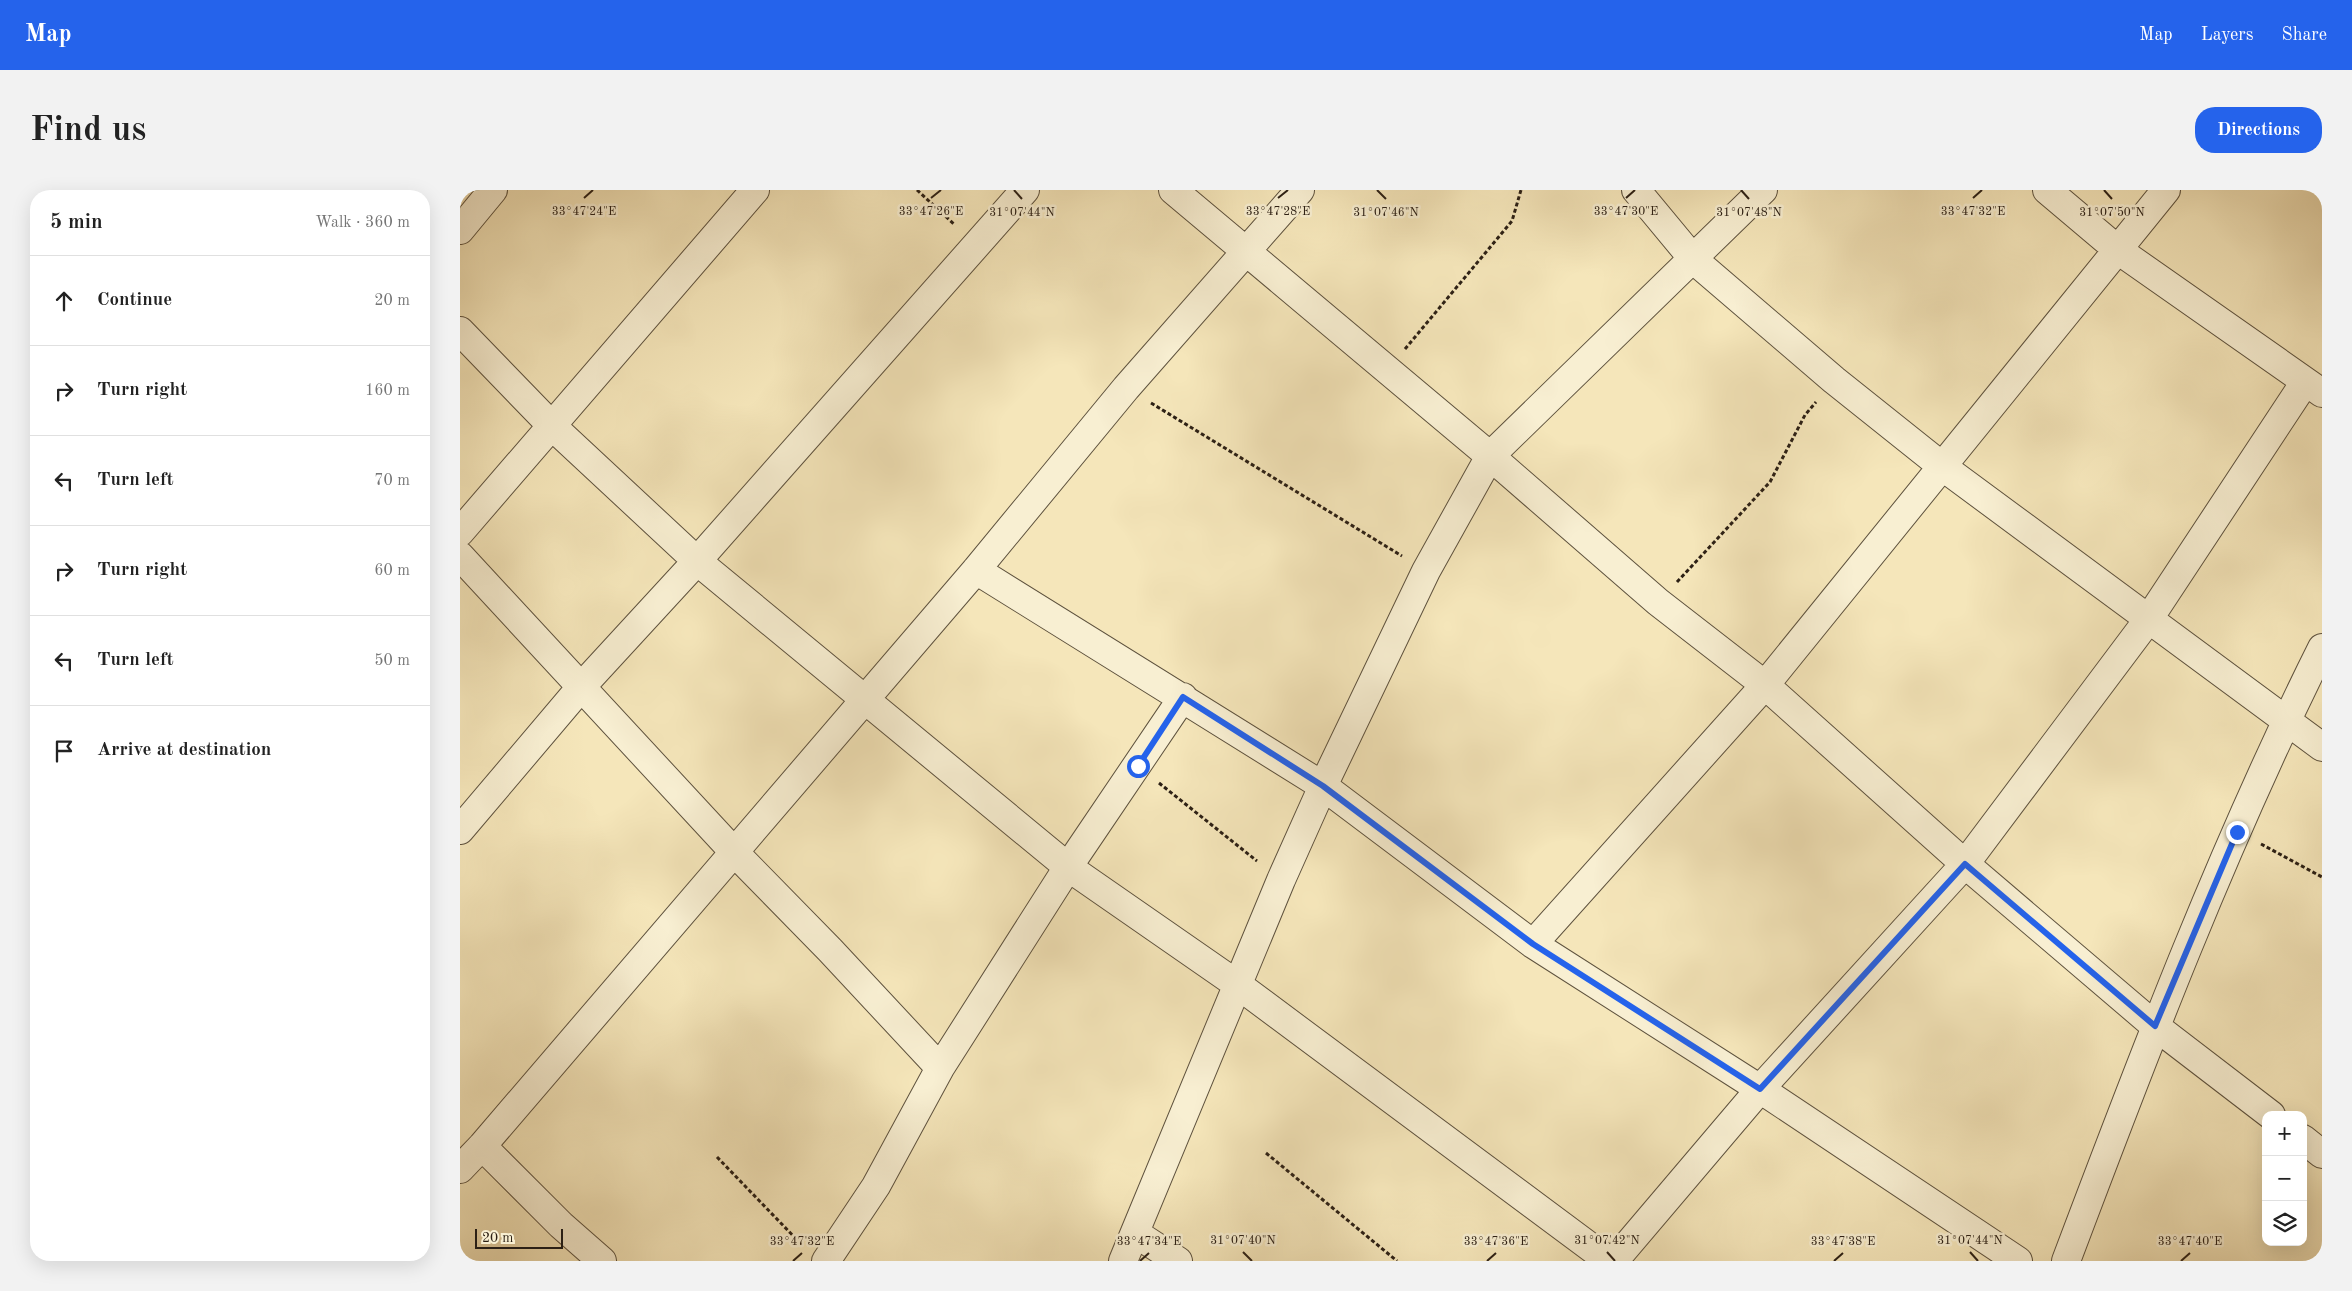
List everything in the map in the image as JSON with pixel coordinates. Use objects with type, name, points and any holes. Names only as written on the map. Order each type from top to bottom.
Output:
[{"type":"street","points":[[460,230],[494,190]]},
{"type":"street","points":[[460,532],[755,190]]},
{"type":"street","points":[[460,830],[582,686],[697,561],[978,246],[1025,190]]},
{"type":"street","points":[[1173,190],[1490,456],[1658,602],[1765,685],[1965,864],[2155,1026],[2266,1111]]},
{"type":"street","points":[[460,1169],[482,1146],[976,570],[1126,388],[1300,190]]},
{"type":"street","points":[[1636,190],[1694,260],[1834,380],[1943,467],[2322,747]]},
{"type":"street","points":[[1122,1261],[1281,880],[1323,786],[1426,571],[1490,456],[1694,260],[1763,190]]},
{"type":"street","points":[[1614,1261],[1760,1089],[1965,864],[2148,620],[2314,387],[2118,250],[2047,190]]},
{"type":"street","points":[[1533,944],[1765,685],[2166,190]]},
{"type":"street","points":[[460,331],[552,426],[697,561],[1068,867],[1238,985],[1609,1261]]},
{"type":"street","points":[[460,556],[735,852],[940,1068]]},
{"type":"street","points":[[976,570],[1183,697],[1323,786],[1533,944],[1760,1089],[2018,1261]]},
{"type":"street","points":[[2066,1261],[2155,1026],[2286,719],[2322,648]]},
{"type":"street","points":[[815,1254],[876,1186],[940,1068],[1068,867],[1183,697]]},
{"type":"street","points":[[2307,1142],[2322,1154]]},
{"type":"street","points":[[482,1146],[561,1225],[602,1261]]},
{"type":"street","points":[[1135,1233],[1178,1261]]},
{"type":"path","points":[[917,190],[978,246]]},
{"type":"path","points":[[1388,370],[1512,221],[1520,190]]},
{"type":"path","points":[[1658,602],[1770,482],[1805,415],[1834,380]]},
{"type":"path","points":[[1126,388],[1426,571]]},
{"type":"path","points":[[1138,766],[1281,880]]},
{"type":"path","points":[[2237,832],[2322,877]]},
{"type":"path","points":[[1266,1153],[1396,1261]]},
{"type":"path","points":[[717,1157],[815,1254]]},
{"type":"route","points":[[1138,766],[1183,697],[1323,786],[1533,944],[1760,1089],[1965,864],[2155,1026],[2237,832]]}]
